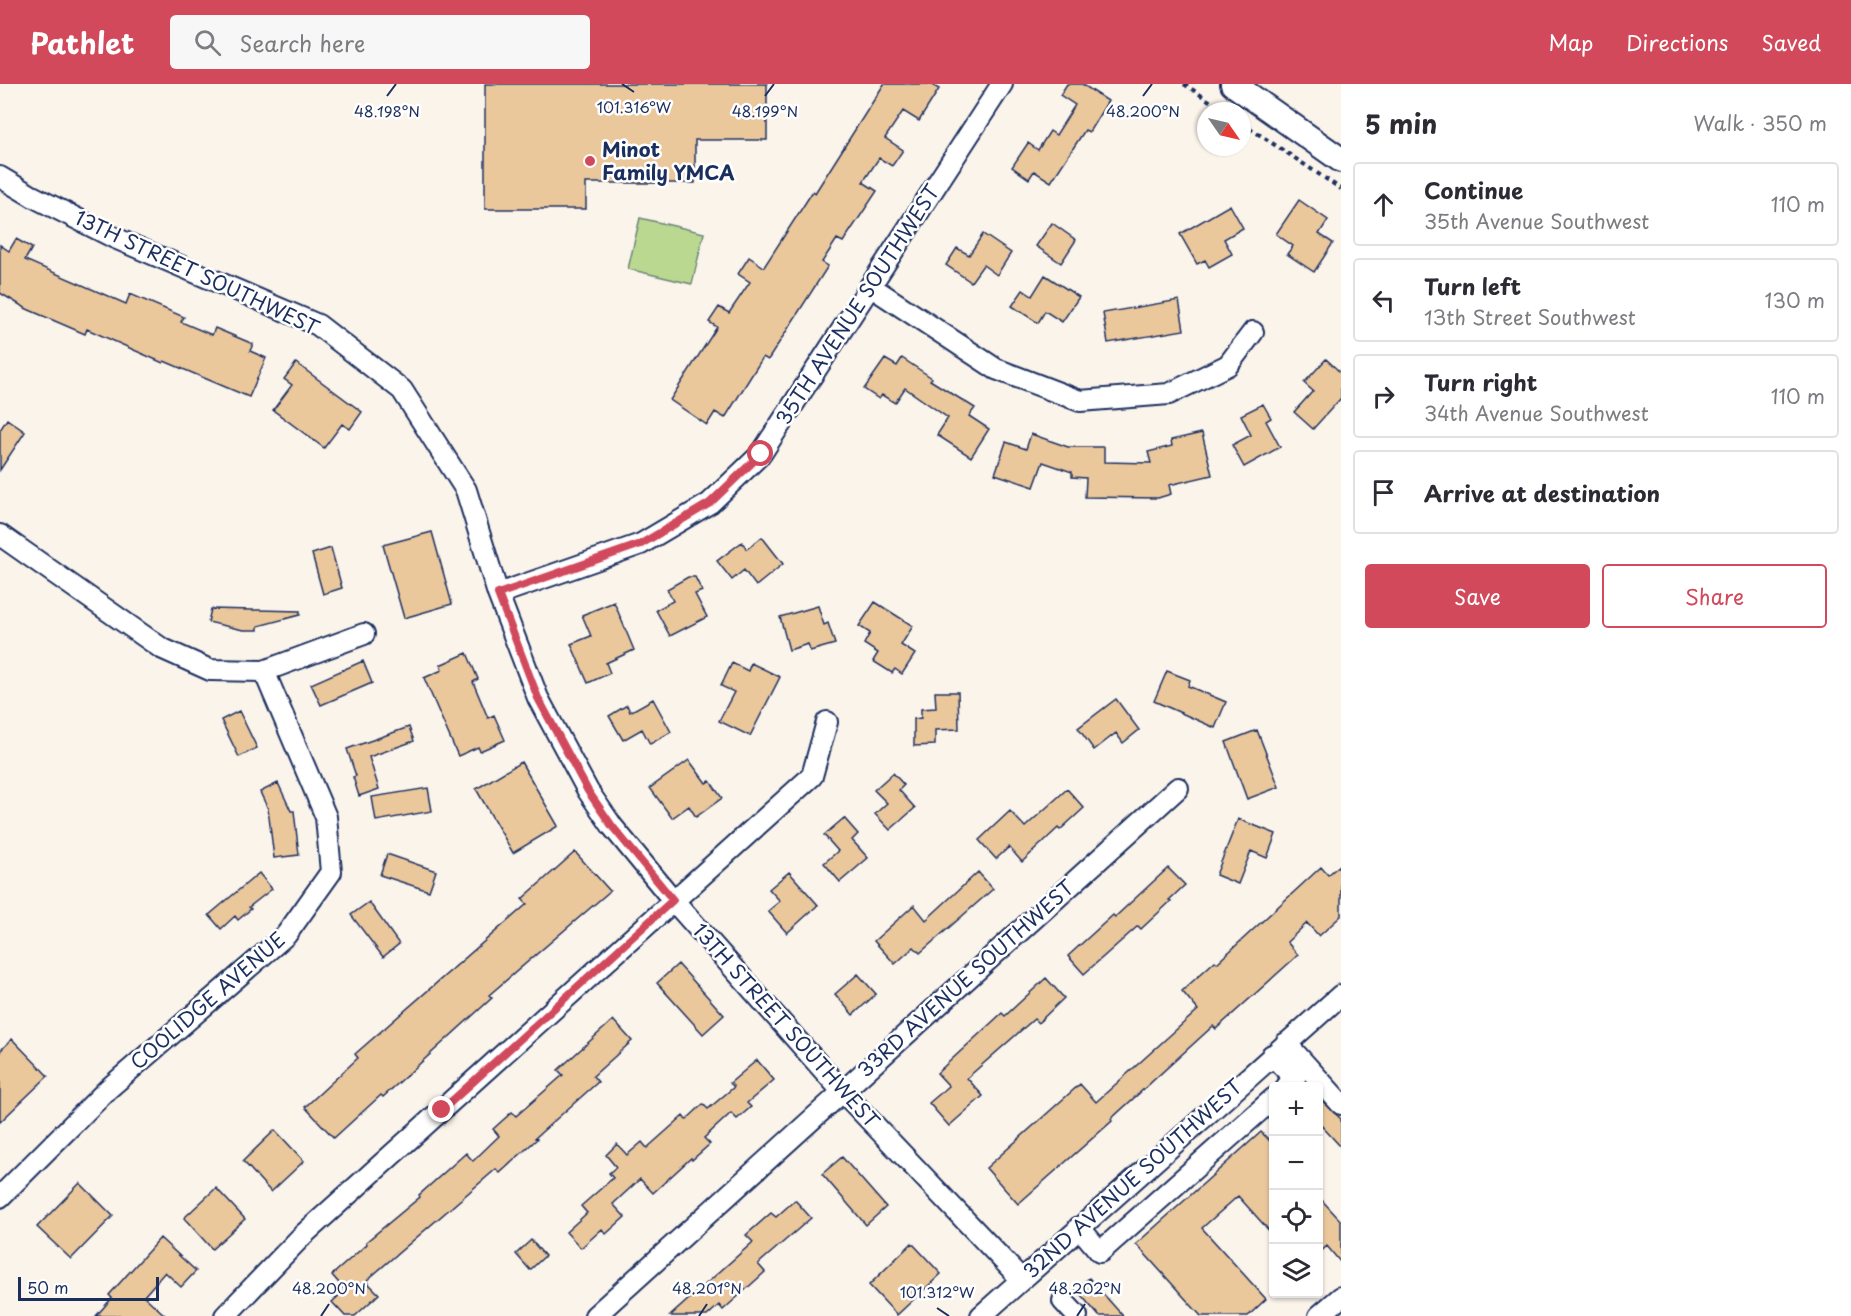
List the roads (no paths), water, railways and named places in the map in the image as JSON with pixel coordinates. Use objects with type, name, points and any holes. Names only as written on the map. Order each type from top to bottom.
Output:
[{"type":"main road","points":[[1233,84],[1341,160]]},
{"type":"street","name":"35TH AVENUE SOUTHWEST","points":[[498,594],[641,544],[710,503],[761,454],[1002,84]]},
{"type":"street","name":"13TH STREET SOUTHWEST","points":[[0,177],[115,238],[318,325],[402,390],[466,490],[498,594],[538,698],[588,791],[612,826],[673,900],[842,1091],[1021,1279]]},
{"type":"street","points":[[870,286],[996,369],[1080,401],[1169,394],[1228,365],[1253,332]]},
{"type":"street","points":[[1,537],[161,648],[210,670],[264,670],[363,634]]},
{"type":"street","name":"COOLIDGE AVENUE","points":[[0,1197],[108,1089],[286,935],[330,872],[326,817],[264,670]]},
{"type":"street","points":[[225,1316],[303,1235],[812,776],[827,722]]},
{"type":"street","name":"33RD AVENUE SOUTHWEST","points":[[596,1316],[1178,788]]},
{"type":"street","name":"32ND AVENUE SOUTHWEST","points":[[981,1316],[1341,995]]},
{"type":"street","points":[[1279,1049],[1295,1079],[1292,1082]]},
{"type":"street","points":[[1279,1049],[1341,1104]]},
{"type":"street","points":[[1079,1227],[1100,1252],[1269,1102]]},
{"type":"street","points":[[1319,1316],[1341,1296]]},
{"type":"street","points":[[1063,1301],[1077,1316]]},
{"type":"place","name":"Minot Family YMCA","points":[[590,161]]}]
